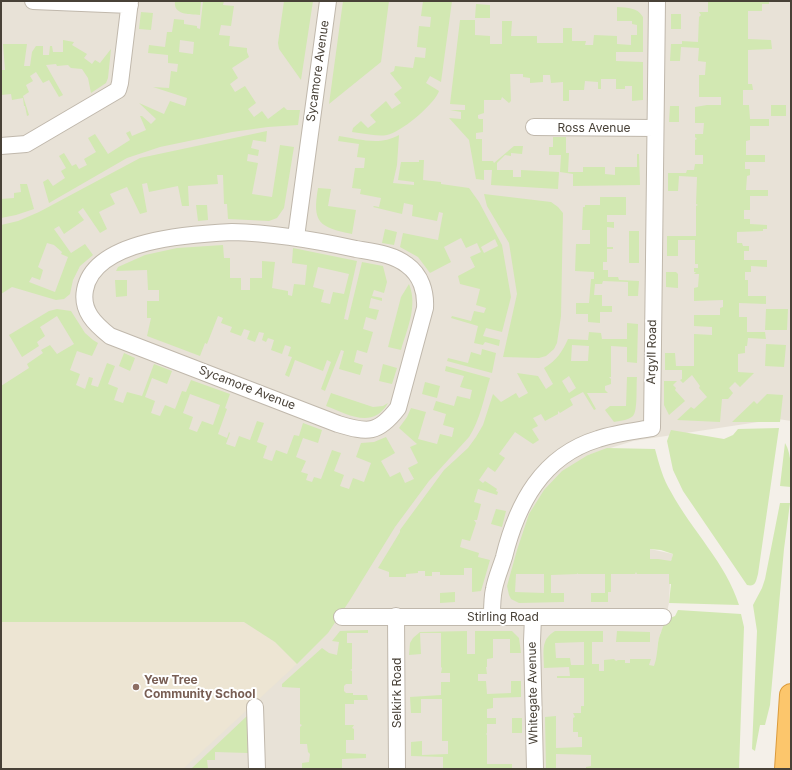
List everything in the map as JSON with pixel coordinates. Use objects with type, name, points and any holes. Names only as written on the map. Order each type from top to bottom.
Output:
[{"type":"highway","points":[[786,769],[791,695]]},
{"type":"street","points":[[1,146],[26,144],[118,90],[120,83],[130,3],[33,1]]},
{"type":"street","name":"Sycamore Avenue","points":[[296,237],[328,1]]},
{"type":"street","name":"Argyll Road","points":[[492,616],[494,590],[513,523],[527,497],[544,473],[559,458],[597,439],[618,433],[652,428],[657,1]]},
{"type":"street","name":"Ross Avenue","points":[[534,128],[655,128]]},
{"type":"street","name":"Sycamore Avenue","points":[[222,232],[256,232],[296,237],[391,256],[408,265],[414,270],[420,280],[425,293],[425,308],[398,408],[390,418],[379,427],[370,430],[361,430],[338,424],[110,336],[95,324],[87,313],[84,296],[86,283],[92,272],[116,254],[137,246],[156,240],[181,235],[222,232]]},
{"type":"street","name":"Selkirk Road","points":[[396,616],[397,769]]},
{"type":"street","name":"Stirling Road","points":[[342,617],[663,617]]},
{"type":"street","name":"Whitegate Avenue","points":[[533,617],[532,641],[535,769]]},
{"type":"street","points":[[255,707],[257,769]]},
{"type":"shaded area","points":[[1,1],[791,1],[791,421],[778,419],[633,441],[588,455],[577,549],[650,549],[673,554],[671,562],[669,603],[663,630],[658,642],[657,659],[624,769],[1,769]]},
{"type":"shaded area","name":"Yew Tree Community School","points":[[1,622],[244,622],[275,642],[297,664],[183,769],[1,769]]},
{"type":"green space","points":[[175,1],[201,1],[200,15],[187,14],[179,11],[175,6]]},
{"type":"green space","points":[[203,1],[224,1],[223,5],[234,6],[231,26],[221,25],[219,35],[230,36],[229,46],[247,48],[249,57],[232,68],[238,78],[230,84],[235,92],[245,86],[256,103],[248,109],[254,117],[262,111],[268,119],[284,107],[287,110],[300,110],[298,125],[232,132],[160,147],[127,158],[49,203],[43,182],[48,179],[53,186],[65,178],[61,171],[66,168],[59,156],[64,153],[72,166],[76,164],[79,169],[87,165],[84,159],[96,152],[88,138],[95,134],[108,154],[130,140],[126,133],[130,131],[132,136],[146,130],[140,116],[151,124],[156,119],[139,103],[164,114],[170,101],[185,106],[187,98],[153,87],[169,88],[171,71],[177,72],[178,64],[168,63],[168,55],[148,53],[149,45],[165,47],[167,32],[172,32],[174,19],[184,20],[184,24],[197,26],[197,28],[200,29]],"holes":[[[180,40],[194,42],[193,54],[179,52]]]},
{"type":"green space","points":[[284,1],[313,1],[301,80],[279,49],[278,43]]},
{"type":"green space","points":[[343,1],[389,1],[381,62],[329,104]]},
{"type":"green space","points":[[423,1],[452,1],[441,82],[430,76],[426,83],[439,91],[436,97],[408,124],[393,133],[378,136],[352,132],[353,128],[361,121],[368,128],[376,122],[370,115],[386,101],[392,109],[401,103],[394,94],[402,88],[390,73],[394,71],[395,66],[413,68],[415,57],[425,58],[426,48],[417,47],[419,26],[430,27],[431,17],[421,16]]},
{"type":"green space","points":[[699,1],[769,1],[769,4],[762,4],[762,11],[748,11],[748,39],[771,40],[772,49],[748,50],[748,84],[752,84],[753,90],[743,90],[743,105],[749,105],[750,119],[769,119],[769,126],[750,126],[750,140],[746,141],[746,155],[765,155],[765,162],[745,162],[745,169],[750,169],[750,175],[747,176],[746,190],[768,190],[768,196],[750,196],[750,210],[744,210],[744,219],[750,219],[750,224],[767,225],[767,229],[763,229],[763,231],[737,232],[737,243],[742,243],[743,246],[749,246],[749,251],[744,251],[744,260],[767,260],[767,267],[751,266],[751,272],[745,272],[745,280],[748,280],[748,296],[766,296],[766,304],[739,303],[739,317],[747,317],[747,332],[765,332],[766,339],[748,338],[747,346],[745,346],[745,353],[738,354],[738,372],[754,373],[740,387],[735,382],[729,388],[733,393],[728,399],[722,399],[720,422],[677,420],[691,407],[694,409],[707,397],[699,388],[700,386],[692,375],[683,383],[680,380],[682,379],[682,370],[665,370],[665,353],[675,353],[676,366],[694,366],[694,334],[712,335],[712,327],[694,326],[694,315],[720,315],[720,308],[723,307],[723,300],[694,301],[694,288],[698,287],[699,274],[694,274],[696,272],[694,272],[694,268],[698,268],[698,264],[695,264],[695,240],[678,240],[678,256],[667,256],[667,236],[696,236],[696,206],[698,205],[696,204],[697,177],[679,176],[678,191],[668,191],[668,173],[686,173],[687,170],[694,170],[695,164],[703,164],[703,155],[695,155],[695,140],[697,139],[695,134],[703,134],[704,123],[695,123],[695,107],[721,105],[721,97],[699,97],[699,75],[705,75],[706,62],[698,61],[699,48],[681,47],[680,61],[670,61],[671,44],[682,44],[682,41],[698,42],[699,17],[701,15],[699,12],[708,12],[708,2]]},
{"type":"green space","points":[[476,4],[490,5],[490,18],[475,18]]},
{"type":"green space","points":[[617,7],[638,11],[643,17],[643,52],[616,52],[616,61],[643,62],[643,100],[632,101],[632,86],[625,86],[625,89],[616,89],[616,79],[601,79],[601,89],[598,89],[598,82],[585,81],[584,90],[569,90],[569,101],[563,101],[563,82],[551,83],[550,75],[543,75],[543,82],[530,83],[530,78],[523,77],[523,74],[510,74],[511,101],[509,103],[502,97],[501,100],[484,100],[484,113],[478,115],[479,119],[483,119],[483,132],[476,133],[476,139],[482,139],[482,161],[493,161],[494,163],[514,146],[523,146],[522,154],[511,153],[511,156],[505,155],[497,163],[497,170],[513,170],[513,177],[521,177],[521,170],[559,172],[558,189],[491,185],[492,170],[484,170],[484,180],[476,179],[469,140],[449,118],[461,119],[461,112],[450,110],[465,110],[465,105],[450,104],[460,20],[475,20],[475,35],[490,36],[490,44],[502,44],[502,21],[512,21],[511,36],[537,36],[537,43],[563,43],[563,28],[572,28],[572,41],[586,41],[585,45],[593,45],[594,35],[617,36],[617,44],[631,45],[631,35],[637,35],[637,25],[632,24],[632,21],[617,21]]},
{"type":"green space","points":[[141,12],[153,13],[151,30],[139,29]]},
{"type":"green space","points":[[671,14],[681,14],[681,29],[671,29]]},
{"type":"green space","points":[[63,40],[74,42],[72,45],[87,54],[84,58],[92,64],[95,60],[100,63],[111,49],[108,78],[106,83],[91,93],[88,78],[82,69],[71,68],[68,65],[46,65],[63,95],[59,97],[49,80],[43,83],[36,72],[30,76],[33,81],[26,85],[29,92],[23,96],[29,115],[27,116],[23,98],[12,100],[11,94],[1,95],[1,70],[5,70],[3,44],[27,44],[24,66],[30,66],[32,52],[36,46],[43,46],[43,55],[49,55],[50,46],[52,46],[53,52],[63,52]]},
{"type":"green space","points":[[771,105],[786,105],[786,116],[771,116]]},
{"type":"green space","points":[[670,106],[679,106],[679,122],[669,122]]},
{"type":"green space","points":[[267,131],[266,142],[253,140],[251,148],[259,150],[258,156],[248,154],[247,161],[258,163],[252,194],[272,197],[280,145],[294,147],[284,208],[277,218],[269,221],[228,219],[227,204],[224,204],[223,175],[217,175],[218,184],[188,186],[189,206],[182,206],[178,186],[149,192],[147,183],[142,184],[147,212],[140,214],[127,187],[110,194],[115,204],[99,212],[107,229],[100,233],[83,208],[78,212],[84,220],[64,234],[59,226],[54,229],[71,253],[85,244],[93,255],[80,266],[73,280],[70,294],[64,299],[56,300],[12,287],[1,294],[1,225],[18,221],[39,212],[140,158]],"holes":[[[47,243],[54,245],[62,252],[61,254],[68,257],[55,292],[29,282],[32,277],[40,280],[43,270],[38,267]]]},
{"type":"green space","points":[[399,135],[397,165],[393,183],[414,185],[414,182],[398,180],[401,162],[419,162],[419,160],[424,160],[423,180],[469,188],[479,202],[502,245],[511,297],[502,332],[486,328],[483,336],[500,340],[499,346],[485,342],[483,345],[474,343],[478,326],[451,318],[452,316],[471,321],[474,311],[484,313],[486,308],[476,305],[480,289],[460,284],[458,276],[475,267],[470,257],[481,252],[477,243],[466,248],[461,238],[444,247],[451,262],[430,273],[418,257],[400,247],[403,233],[438,240],[443,213],[439,212],[437,221],[412,216],[413,205],[404,203],[402,214],[373,207],[379,207],[381,198],[360,194],[361,189],[352,188],[355,168],[364,168],[365,158],[357,157],[359,144],[338,141],[339,136],[369,141],[392,138]],"holes":[[[495,239],[498,246],[484,253],[481,247]]]},
{"type":"green space","points":[[553,137],[566,137],[566,153],[569,153],[568,172],[583,172],[583,167],[605,167],[605,174],[615,175],[615,167],[637,167],[637,154],[639,154],[640,185],[573,186],[573,174],[560,172],[561,155],[549,155],[549,147],[553,147]]},
{"type":"green space","points":[[20,184],[27,184],[34,209],[1,218],[1,199],[14,198],[14,193],[21,192]]},
{"type":"green space","points":[[318,188],[331,189],[328,206],[356,210],[352,234],[332,229],[320,222],[316,209]]},
{"type":"green space","points":[[484,194],[551,202],[563,213],[561,316],[557,343],[554,349],[546,356],[539,358],[503,357],[517,294],[509,243],[487,206]]},
{"type":"green space","points":[[600,197],[626,197],[626,215],[607,215],[607,222],[614,222],[614,228],[607,227],[607,247],[613,247],[613,249],[607,249],[607,262],[603,262],[603,270],[608,270],[608,277],[618,277],[619,280],[639,281],[638,296],[628,296],[628,282],[603,281],[602,284],[595,284],[594,295],[602,295],[602,306],[612,306],[612,312],[600,312],[600,323],[588,322],[588,314],[576,314],[576,303],[589,303],[591,279],[594,279],[594,272],[575,271],[576,244],[590,244],[590,230],[582,230],[583,207],[585,207],[585,205],[600,205]]},
{"type":"green space","points":[[196,205],[207,205],[208,220],[198,221]]},
{"type":"green space","points":[[385,229],[397,232],[394,245],[382,243]]},
{"type":"green space","points":[[629,231],[639,231],[639,263],[629,263]]},
{"type":"green space","points":[[223,245],[224,258],[230,258],[230,278],[241,278],[241,290],[250,290],[250,278],[262,278],[262,261],[275,262],[272,288],[288,291],[288,295],[292,296],[294,284],[305,285],[307,265],[292,263],[293,248],[357,261],[344,319],[348,320],[362,262],[383,266],[387,282],[384,293],[374,290],[372,296],[382,298],[382,301],[371,298],[369,308],[379,310],[376,320],[366,317],[363,329],[373,332],[367,353],[357,350],[354,362],[363,365],[360,375],[339,369],[344,351],[341,350],[325,391],[321,389],[331,362],[327,360],[323,371],[295,360],[289,377],[285,375],[292,357],[288,356],[291,347],[285,345],[282,354],[271,350],[274,340],[268,338],[266,342],[262,340],[264,333],[259,332],[255,342],[247,339],[250,331],[244,329],[241,336],[230,332],[232,327],[221,323],[223,318],[218,316],[207,344],[205,343],[200,356],[147,336],[151,318],[147,318],[147,301],[159,301],[159,290],[148,290],[147,270],[116,271],[118,267],[145,255],[177,248]],"holes":[[[318,267],[349,274],[344,294],[333,292],[330,304],[321,302],[324,290],[313,287]]]},
{"type":"green space","points":[[666,272],[676,272],[678,274],[678,288],[666,287]]},
{"type":"green space","points":[[115,280],[127,280],[127,296],[116,297]]},
{"type":"green space","points":[[409,284],[412,309],[409,326],[401,350],[388,347],[401,297]]},
{"type":"green space","points":[[57,309],[71,311],[85,333],[98,343],[92,356],[77,351],[70,370],[80,374],[76,385],[85,389],[89,377],[93,378],[91,385],[98,387],[107,363],[115,366],[108,384],[118,388],[114,400],[123,403],[127,392],[142,396],[154,364],[172,371],[167,384],[152,378],[145,397],[155,401],[151,413],[160,416],[165,405],[175,409],[182,391],[186,392],[191,380],[230,394],[225,408],[227,409],[218,434],[227,438],[229,432],[230,433],[226,444],[235,447],[239,436],[250,440],[257,421],[264,423],[257,442],[267,446],[263,458],[272,461],[276,450],[287,454],[294,435],[299,436],[303,423],[322,430],[318,443],[303,438],[296,457],[306,461],[301,472],[308,474],[306,480],[312,482],[314,477],[321,479],[332,450],[341,453],[334,471],[344,475],[340,486],[349,489],[353,478],[364,482],[371,463],[356,457],[361,443],[374,442],[386,437],[395,453],[381,461],[390,477],[400,472],[405,483],[414,479],[408,468],[418,463],[410,447],[417,444],[399,428],[407,417],[411,408],[426,412],[418,439],[437,444],[440,434],[452,437],[454,428],[443,425],[446,414],[433,410],[436,401],[454,406],[457,396],[470,399],[472,390],[460,387],[464,376],[445,371],[446,366],[490,378],[479,416],[469,437],[429,481],[395,527],[328,633],[297,664],[275,642],[244,622],[1,622],[1,386],[29,368],[27,364],[43,353],[41,350],[50,345],[57,354],[74,344],[57,316],[40,327],[45,336],[37,342],[39,346],[22,357],[9,335],[49,311]],"holes":[[[190,394],[220,405],[213,425],[202,421],[197,432],[189,429],[193,417],[183,413]]]},
{"type":"green space","points":[[766,309],[788,309],[787,330],[765,330]]},
{"type":"green space","points":[[627,323],[638,324],[637,363],[627,362],[627,347],[611,346],[611,377],[609,377],[611,379],[611,384],[605,386],[605,390],[608,393],[587,393],[596,409],[594,410],[583,392],[570,399],[573,405],[560,413],[558,411],[558,414],[545,421],[541,414],[533,418],[538,426],[532,429],[539,440],[533,444],[515,432],[499,454],[505,458],[495,472],[488,467],[479,480],[483,483],[485,481],[497,489],[496,491],[498,492],[497,495],[478,489],[474,502],[481,504],[477,520],[474,520],[476,523],[470,541],[462,539],[460,547],[479,553],[478,557],[490,560],[481,591],[472,592],[472,568],[464,568],[464,575],[440,575],[440,572],[432,572],[432,576],[425,576],[425,571],[418,571],[418,573],[406,574],[406,577],[389,577],[389,572],[378,568],[400,530],[444,470],[468,448],[476,437],[483,425],[493,394],[501,402],[516,393],[519,398],[528,393],[517,373],[538,376],[546,389],[553,384],[544,368],[559,355],[568,339],[588,340],[589,332],[601,333],[602,339],[627,339]],"holes":[[[572,345],[589,346],[588,361],[571,361]],[[569,376],[576,388],[569,393],[562,381]]]},
{"type":"green space","points":[[766,344],[786,345],[784,367],[765,366]]},
{"type":"green space","points":[[482,349],[496,353],[492,373],[447,361],[448,358],[468,363],[471,352],[481,355]]},
{"type":"green space","points":[[124,353],[135,358],[130,371],[119,366]]},
{"type":"green space","points":[[383,364],[397,368],[392,384],[379,381]]},
{"type":"green space","points":[[627,377],[637,377],[635,413],[629,418],[614,422],[605,410],[610,406],[626,406]]},
{"type":"green space","points":[[664,381],[677,381],[673,385],[676,388],[675,390],[685,401],[669,415],[664,405]]},
{"type":"green space","points":[[425,382],[440,386],[437,398],[422,394]]},
{"type":"green space","points":[[331,393],[373,407],[383,406],[388,403],[382,411],[375,416],[359,418],[326,406]]},
{"type":"green space","points":[[767,394],[783,395],[780,422],[732,422],[754,401],[757,404]]},
{"type":"green space","points":[[779,428],[758,574],[754,584],[747,585],[683,491],[673,470],[667,441],[671,430],[724,439],[733,435],[738,429]]},
{"type":"green space","points":[[785,443],[790,458],[791,487],[780,486]]},
{"type":"green space","points":[[607,448],[655,449],[668,487],[679,506],[726,575],[739,605],[669,603],[671,584],[669,584],[669,574],[637,574],[636,572],[635,574],[611,574],[611,592],[608,592],[608,602],[591,602],[591,593],[605,593],[605,574],[577,573],[551,575],[551,593],[564,593],[564,602],[519,603],[511,599],[507,586],[529,514],[544,490],[562,471],[588,455]],"holes":[[[650,549],[661,550],[673,554],[671,561],[650,559]],[[516,574],[544,574],[544,593],[515,592]]]},
{"type":"green space","points":[[780,503],[790,503],[784,549],[770,705],[765,725],[760,725],[755,751],[752,749],[757,631],[753,605],[765,579]]},
{"type":"green space","points":[[496,509],[506,511],[502,527],[491,524]]},
{"type":"green space","points":[[455,592],[455,602],[440,603],[440,593]]},
{"type":"green space","points":[[678,610],[741,614],[744,627],[739,769],[586,769],[586,767],[591,766],[591,755],[556,754],[556,768],[546,769],[545,717],[556,716],[556,748],[582,747],[582,737],[578,737],[578,732],[573,732],[573,718],[575,717],[573,713],[581,713],[581,706],[584,706],[584,678],[557,678],[557,676],[570,676],[569,667],[544,668],[544,647],[547,638],[555,631],[603,631],[603,642],[592,642],[592,664],[599,664],[599,671],[604,671],[604,660],[614,659],[616,661],[625,660],[625,663],[630,663],[630,659],[651,659],[649,665],[654,666],[665,620],[675,616]],"holes":[[[584,642],[584,665],[571,665],[570,658],[556,658],[555,643]]]},
{"type":"green space","points":[[368,630],[368,633],[347,633],[347,643],[352,643],[352,669],[350,670],[352,671],[352,684],[346,684],[344,686],[344,691],[346,693],[353,693],[353,695],[367,695],[368,700],[354,700],[354,704],[345,704],[345,725],[354,725],[352,728],[354,729],[354,740],[346,740],[346,753],[366,754],[366,758],[342,759],[342,769],[302,769],[302,763],[309,762],[310,754],[308,752],[307,744],[300,744],[300,727],[302,725],[300,724],[300,688],[282,687],[282,684],[322,648],[329,653],[337,655],[339,642],[332,641],[340,631]]},
{"type":"green space","points":[[467,631],[467,654],[475,654],[475,631],[512,631],[519,638],[521,653],[510,653],[510,639],[493,639],[493,658],[487,659],[487,674],[478,674],[478,681],[486,681],[487,694],[511,693],[511,681],[521,681],[521,697],[493,698],[493,708],[487,709],[487,718],[496,718],[496,724],[487,724],[487,764],[512,764],[512,769],[443,769],[443,757],[411,756],[411,742],[422,741],[422,755],[448,754],[448,741],[442,741],[442,699],[421,699],[421,713],[411,713],[410,697],[441,695],[441,682],[450,682],[450,673],[441,673],[441,633],[420,633],[421,654],[409,655],[410,643],[420,632]]},
{"type":"green space","points":[[617,631],[650,632],[650,642],[616,642]]},
{"type":"green space","points":[[247,716],[248,753],[215,752],[215,760],[207,760],[208,769],[191,769]]},
{"type":"green space","points":[[512,718],[522,718],[522,733],[512,733]]},
{"type":"place","name":"Yew Tree Community School","points":[[136,687]]}]
